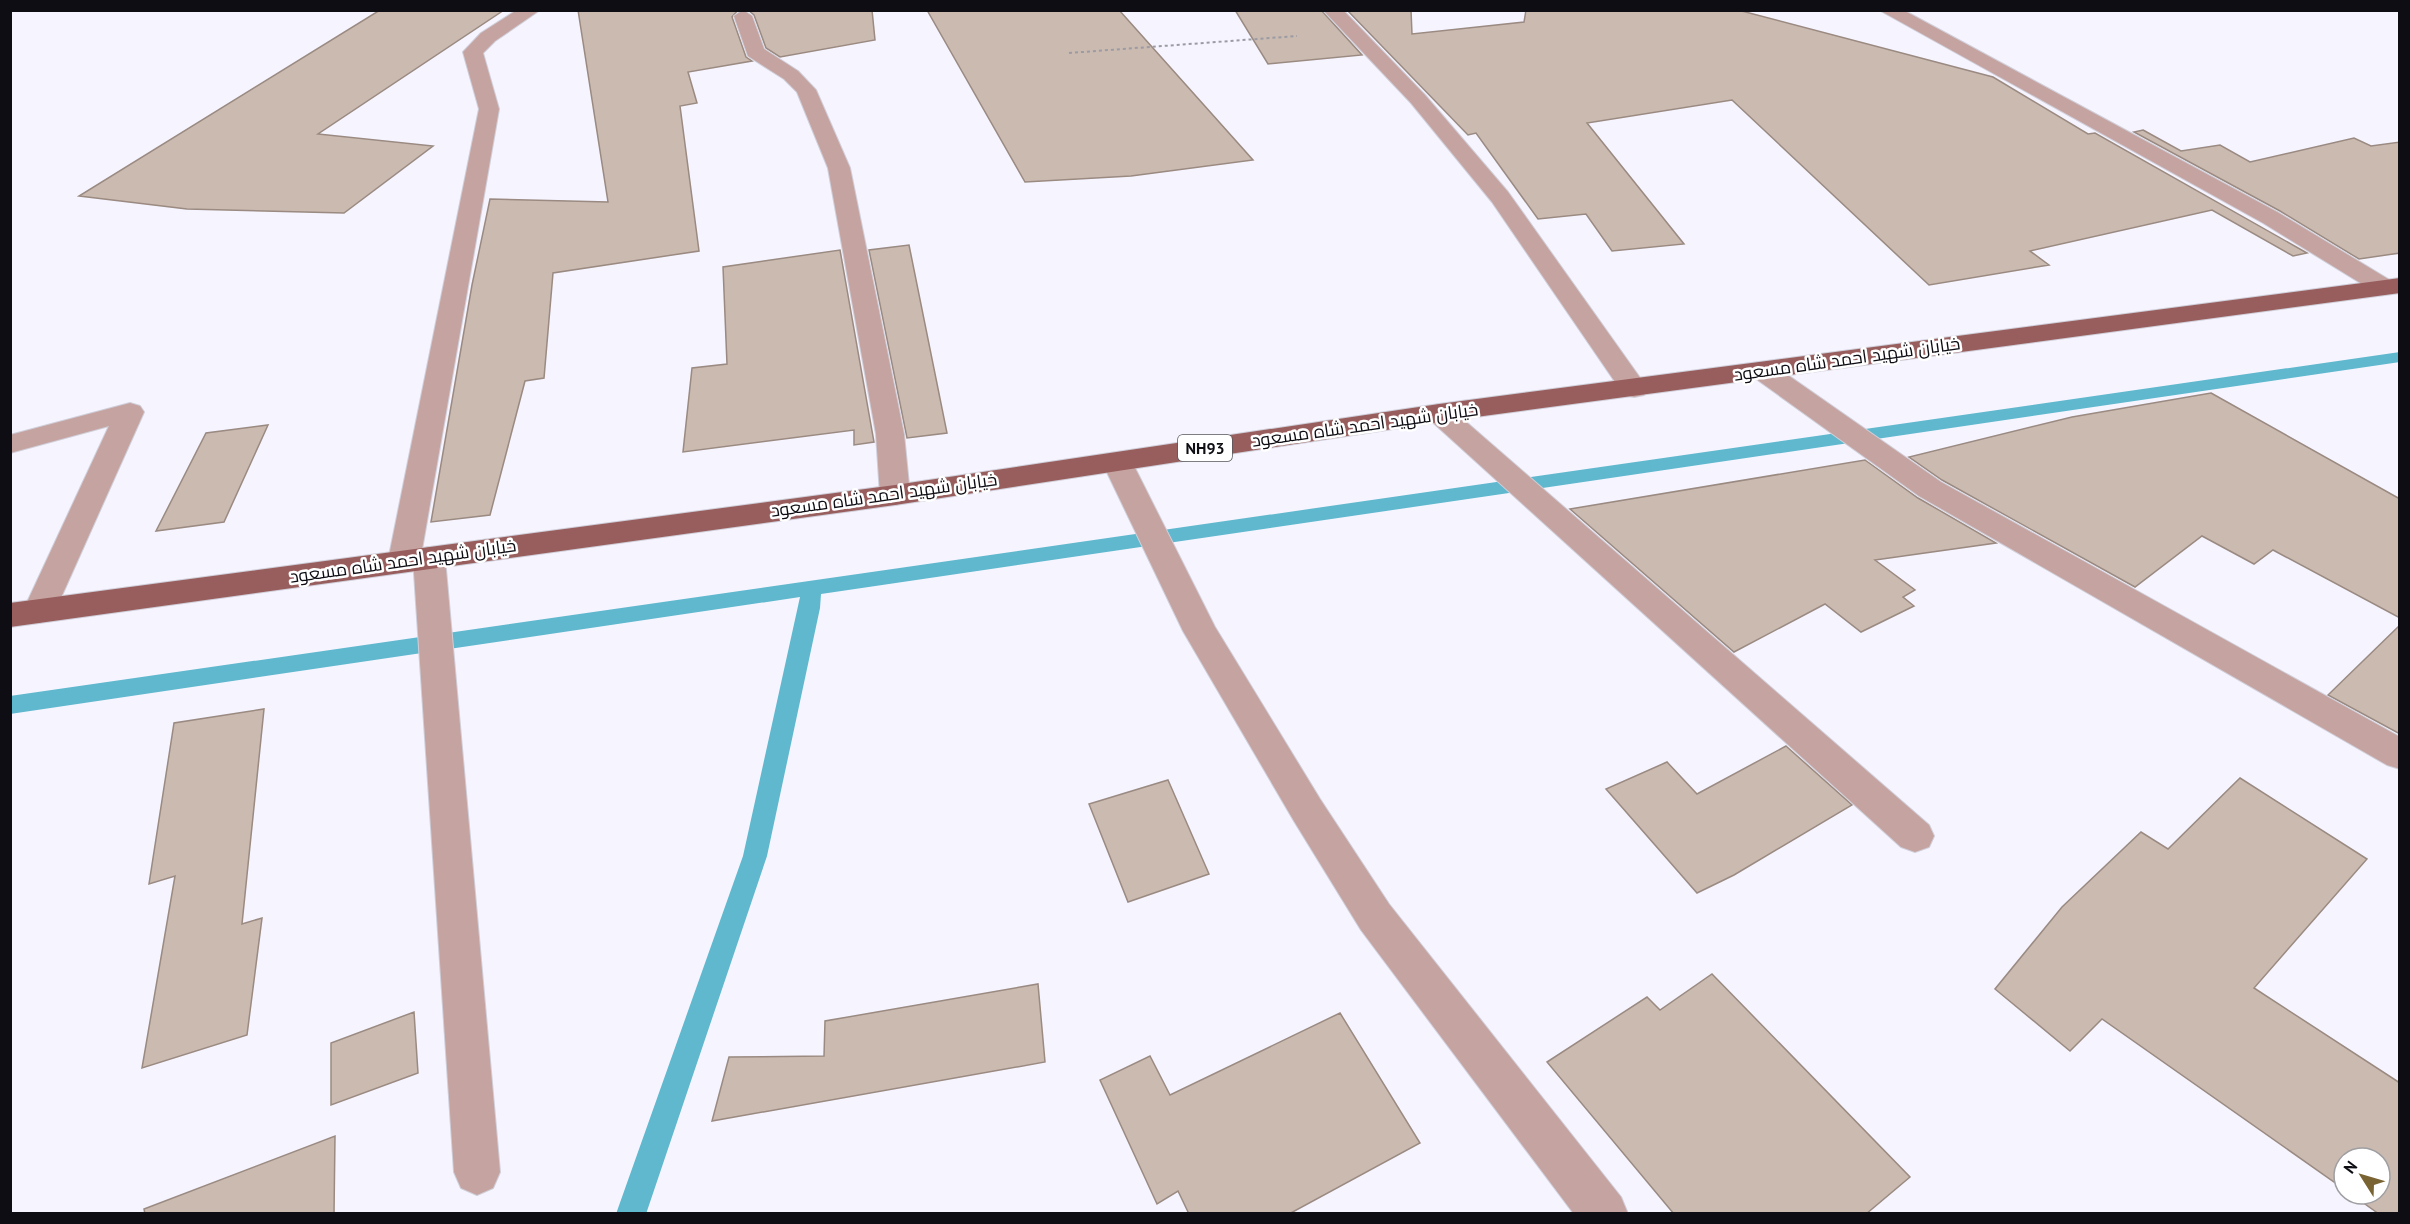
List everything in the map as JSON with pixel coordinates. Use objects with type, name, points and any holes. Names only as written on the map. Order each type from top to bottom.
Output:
[{"type":"main road","name":"خیابان شهید احمد شاه مسعود","points":[[25,613],[895,495],[1439,413],[1634,389],[2392,286]]},
{"type":"street","points":[[477,1173],[416,560],[489,109],[473,52],[488,37],[531,10]]},
{"type":"street","points":[[1332,10],[1418,99],[1500,197],[1634,389]]},
{"type":"street","points":[[1888,10],[2392,286]]},
{"type":"street","points":[[743,16],[755,52],[791,75],[806,90],[839,168],[890,434],[895,495]]},
{"type":"street","points":[[1762,370],[1930,489],[2400,755]]},
{"type":"street","points":[[10,444],[130,412],[25,613]]},
{"type":"street","points":[[1439,413],[1915,836]]},
{"type":"street","points":[[1117,462],[1200,631],[1307,810],[1375,917],[1604,1214]]},
{"type":"path","points":[[1070,54],[1352,32]]},
{"type":"building","points":[[380,10],[504,10],[318,134],[433,146],[344,213],[187,209],[79,196]]},
{"type":"building","points":[[578,10],[738,10],[732,17],[746,57],[752,61],[688,72],[697,103],[680,106],[699,251],[553,273],[544,378],[525,381],[490,515],[431,522],[472,285],[490,199],[608,202]]},
{"type":"building","points":[[748,10],[872,10],[875,40],[780,57],[766,48],[754,15]]},
{"type":"building","points":[[927,10],[1119,10],[1253,160],[1131,176],[1025,182]]},
{"type":"building","points":[[1235,10],[1321,10],[1362,55],[1268,64]]},
{"type":"building","points":[[1347,10],[1411,10],[1412,34],[1524,22],[1526,10],[1738,10],[1993,77],[2088,134],[2095,133],[2307,253],[2293,256],[2212,210],[2030,251],[2049,265],[1929,285],[1732,100],[1587,123],[1684,244],[1612,251],[1586,214],[1538,219],[1476,133],[1468,135]]},
{"type":"building","points":[[2143,130],[2181,151],[2220,145],[2250,162],[2354,138],[2371,146],[2400,142],[2400,253],[2359,259],[2280,211],[2134,132]]},
{"type":"building","points":[[909,245],[947,433],[907,438],[869,250]]},
{"type":"building","points":[[840,250],[874,442],[854,445],[854,430],[683,452],[692,368],[727,364],[723,267]]},
{"type":"building","points":[[2211,393],[2400,499],[2400,618],[2273,550],[2254,564],[2202,536],[2135,587],[1942,480],[1909,457],[2072,417]]},
{"type":"building","points":[[268,425],[224,522],[156,531],[206,433]]},
{"type":"building","points":[[1865,460],[1918,498],[1996,543],[1875,560],[1915,590],[1903,597],[1914,606],[1861,632],[1825,604],[1734,652],[1570,509]]},
{"type":"building","points":[[2400,625],[2400,734],[2328,695]]},
{"type":"building","points":[[264,709],[242,924],[262,918],[247,1035],[142,1068],[175,876],[149,884],[174,723]]},
{"type":"building","points":[[1786,746],[1852,805],[1734,875],[1697,893],[1606,789],[1667,762],[1697,794]]},
{"type":"building","points":[[2240,778],[2367,859],[2254,988],[2400,1083],[2400,1214],[2379,1214],[2368,1206],[2392,1206],[2392,1146],[2332,1146],[2332,1181],[2102,1019],[2070,1051],[1995,989],[2062,907],[2141,832],[2168,849]]},
{"type":"building","points":[[1168,780],[1209,874],[1128,902],[1089,804]]},
{"type":"building","points":[[1712,974],[1910,1177],[1866,1214],[1674,1214],[1547,1062],[1647,997],[1660,1010]]},
{"type":"building","points":[[1038,984],[1045,1062],[712,1121],[729,1057],[824,1056],[825,1021]]},
{"type":"building","points":[[414,1012],[418,1073],[331,1105],[331,1043]]},
{"type":"building","points":[[1340,1013],[1420,1143],[1289,1214],[1189,1214],[1178,1191],[1157,1204],[1100,1080],[1150,1056],[1170,1095]]},
{"type":"building","points":[[335,1136],[334,1214],[145,1214],[144,1209]]},
{"type":"waterway","points":[[10,705],[2400,357]]},
{"type":"waterway","points":[[631,1214],[755,856],[810,608],[811,589]]}]
